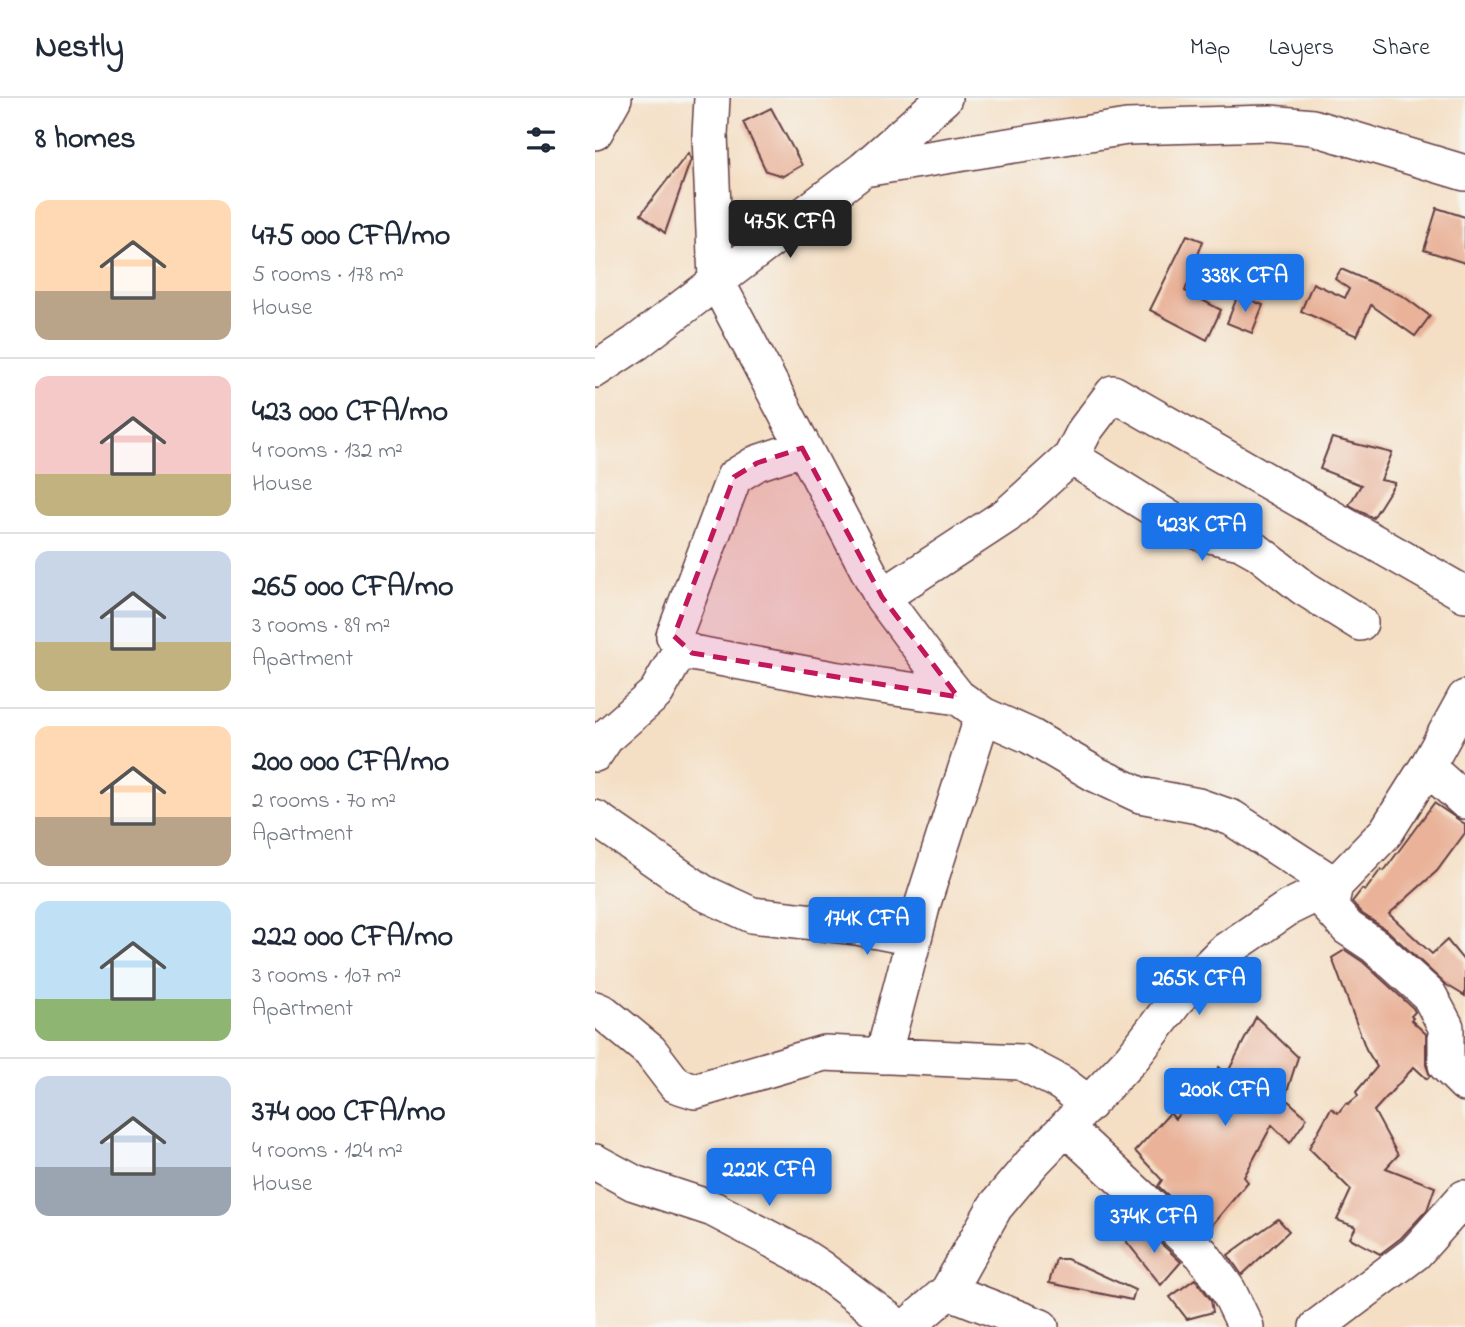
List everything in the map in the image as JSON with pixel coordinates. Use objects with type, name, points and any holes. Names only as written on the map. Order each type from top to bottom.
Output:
[{"type":"street","points":[[595,132],[614,98]]},
{"type":"street","points":[[712,98],[710,135],[716,280],[881,597],[971,706]]},
{"type":"street","points":[[710,135],[733,98]]},
{"type":"street","points":[[595,370],[636,343],[864,169],[944,98]]},
{"type":"street","points":[[864,169],[1127,127],[1271,123],[1312,127],[1465,173]]},
{"type":"street","points":[[881,597],[1007,515],[1071,457],[1085,430],[1113,393],[1465,594]]},
{"type":"street","points":[[802,448],[757,463],[734,478],[674,636],[682,647],[692,653],[971,706],[1095,774],[1140,795],[1198,806],[1231,818],[1335,885]]},
{"type":"street","points":[[1071,457],[1180,525],[1240,542],[1258,552],[1304,588],[1360,623]]},
{"type":"street","points":[[595,754],[607,736],[656,693],[682,647]]},
{"type":"street","points":[[907,1327],[949,1291],[995,1207],[1032,1163],[1132,1058],[1181,995],[1222,953],[1287,908],[1335,885],[1386,832],[1427,767],[1465,698]]},
{"type":"street","points":[[883,1056],[971,706]]},
{"type":"street","points":[[1427,767],[1465,801]]},
{"type":"street","points":[[595,818],[702,892],[752,915],[857,927],[914,938]]},
{"type":"street","points":[[1335,885],[1331,908],[1348,928],[1375,946],[1429,995],[1446,1027],[1446,1065],[1465,1084]]},
{"type":"street","points":[[595,1009],[604,1013],[650,1051],[676,1085],[695,1091],[824,1053],[1021,1062],[1061,1083],[1077,1116],[1165,1217],[1202,1254],[1228,1290],[1246,1327]]},
{"type":"street","points":[[595,1161],[634,1183],[713,1209],[797,1253],[898,1327]]},
{"type":"street","points":[[1317,1327],[1415,1253],[1464,1198]]},
{"type":"street","points":[[949,1291],[1041,1327]]},
{"type":"highlighted area","points":[[802,448],[882,597],[958,697],[692,653],[674,636],[734,477],[757,463]]},
{"type":"building","points":[[771,108],[802,165],[783,176],[766,171],[743,122]]},
{"type":"building","points":[[688,153],[691,159],[665,233],[641,214]]},
{"type":"building","points":[[1437,208],[1465,217],[1465,263],[1424,250]]},
{"type":"building","points":[[1187,235],[1203,241],[1185,291],[1221,310],[1207,340],[1150,310]]},
{"type":"building","points":[[1341,269],[1403,296],[1430,316],[1415,336],[1371,305],[1357,336],[1301,311],[1313,283],[1345,298],[1349,289],[1335,279]]},
{"type":"building","points":[[1238,295],[1263,305],[1252,333],[1227,323]]},
{"type":"building","points":[[1332,438],[1392,453],[1381,480],[1395,483],[1373,518],[1349,505],[1361,485],[1320,469]]},
{"type":"building","points":[[1434,803],[1465,824],[1465,833],[1437,871],[1389,914],[1432,954],[1447,940],[1465,962],[1465,996],[1445,984],[1388,931],[1361,913],[1352,902],[1362,889],[1365,891],[1381,869],[1384,871]]},
{"type":"building","points":[[1345,950],[1363,962],[1413,1008],[1415,1012],[1411,1020],[1426,1034],[1426,1065],[1430,1076],[1427,1079],[1414,1067],[1374,1111],[1398,1155],[1386,1168],[1435,1187],[1427,1210],[1401,1238],[1380,1254],[1350,1238],[1356,1227],[1337,1220],[1351,1190],[1309,1148],[1331,1108],[1338,1113],[1346,1103],[1358,1096],[1356,1092],[1377,1067],[1366,1049],[1332,958]]},
{"type":"building","points":[[1256,1017],[1298,1057],[1285,1098],[1307,1118],[1290,1143],[1272,1125],[1244,1177],[1248,1182],[1207,1231],[1158,1186],[1162,1180],[1135,1151],[1170,1113],[1175,1119],[1219,1067],[1227,1074]]},
{"type":"building","points":[[1278,1219],[1289,1231],[1242,1275],[1228,1255]]},
{"type":"building","points":[[1143,1227],[1181,1262],[1161,1285],[1126,1241]]},
{"type":"building","points":[[1056,1259],[1067,1259],[1135,1290],[1132,1300],[1049,1283]]},
{"type":"building","points":[[1195,1279],[1211,1300],[1213,1312],[1187,1319],[1170,1297]]}]
